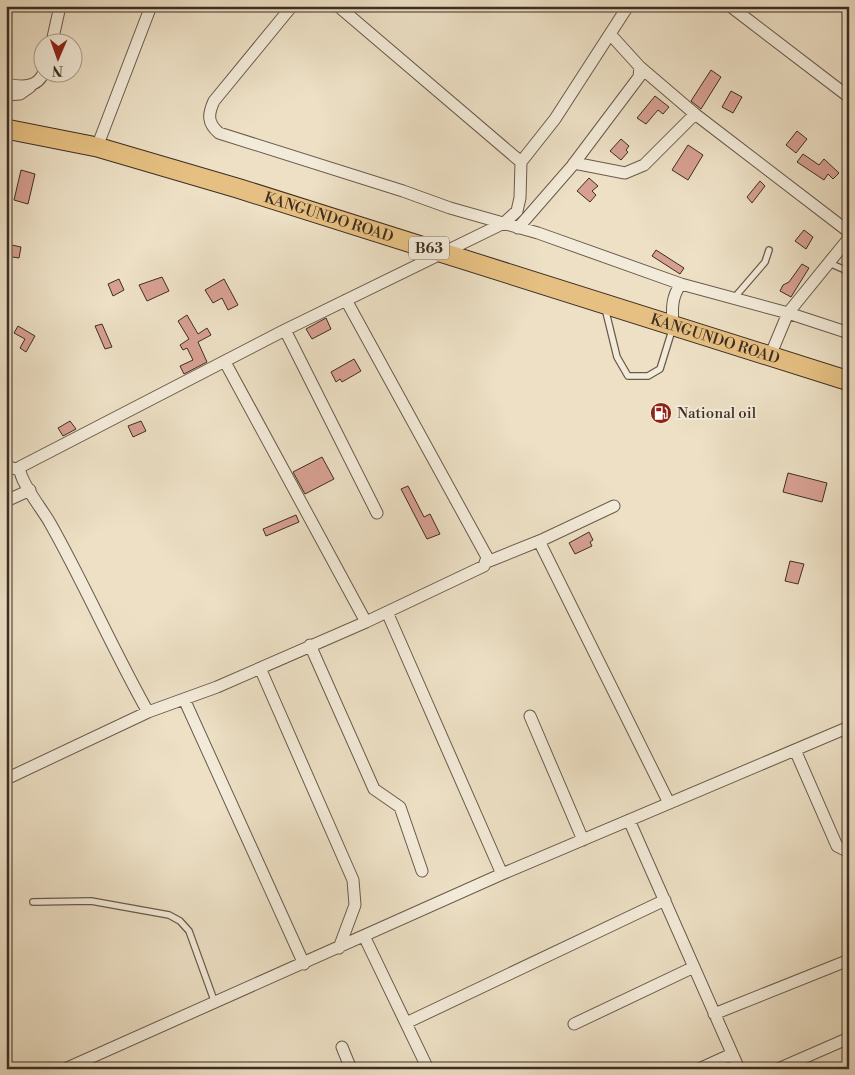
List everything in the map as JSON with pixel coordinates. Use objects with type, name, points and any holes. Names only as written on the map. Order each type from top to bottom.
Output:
[{"type":"highway","name":"KANGUNDO ROAD","points":[[6,128],[97,147],[237,188],[849,381]]},
{"type":"street","points":[[54,32],[60,6]]},
{"type":"street","points":[[97,147],[151,6]]},
{"type":"street","points":[[292,6],[214,101],[209,112],[213,128],[228,136],[403,191],[450,208],[538,233],[681,284],[848,330]]},
{"type":"street","points":[[338,6],[352,10],[521,162]]},
{"type":"street","points":[[20,470],[23,464],[285,330],[504,223],[517,211],[520,198],[521,162],[555,119],[628,6]]},
{"type":"street","points":[[730,6],[849,97]]},
{"type":"street","points":[[610,34],[640,67],[696,114],[849,232]]},
{"type":"street","points":[[518,228],[574,163],[635,83],[640,67]]},
{"type":"street","points":[[6,95],[20,94],[38,82]]},
{"type":"street","points":[[6,84],[30,86]]},
{"type":"street","points":[[574,163],[625,173],[644,165],[696,114]]},
{"type":"street","points":[[770,356],[788,313],[849,238]]},
{"type":"street","points":[[673,326],[672,307],[675,292],[681,284]]},
{"type":"street","points":[[346,300],[487,557],[487,562]]},
{"type":"street","points":[[285,330],[346,446],[377,512]]},
{"type":"street","points":[[225,362],[366,622]]},
{"type":"street","points":[[6,466],[20,470],[51,524],[112,647],[148,712]]},
{"type":"street","points":[[6,501],[30,490]]},
{"type":"street","points":[[6,779],[148,712],[217,687],[366,622],[484,566],[487,562],[539,541],[614,506]]},
{"type":"street","points":[[539,541],[669,803]]},
{"type":"street","points":[[387,612],[502,874]]},
{"type":"street","points":[[310,645],[374,789],[400,807],[422,870]]},
{"type":"street","points":[[260,668],[353,880],[355,905],[339,948]]},
{"type":"street","points":[[184,699],[304,964]]},
{"type":"street","points":[[530,716],[583,840]]},
{"type":"street","points":[[65,1069],[304,964],[502,874],[849,727]]},
{"type":"street","points":[[795,750],[837,846],[849,852]]},
{"type":"street","points":[[629,820],[739,1069]]},
{"type":"street","points":[[406,1023],[665,900]]},
{"type":"street","points":[[364,936],[428,1069]]},
{"type":"street","points":[[714,1014],[849,960]]},
{"type":"street","points":[[574,1024],[694,967]]},
{"type":"street","points":[[778,1069],[849,1038]]},
{"type":"street","points":[[342,1048],[350,1069]]},
{"type":"street","points":[[699,1069],[732,1054]]},
{"type":"lane","points":[[734,298],[765,262],[769,250]]},
{"type":"lane","points":[[828,263],[843,269],[849,274]]},
{"type":"lane","points":[[604,304],[617,357],[628,376],[648,376],[660,369],[673,326]]},
{"type":"lane","points":[[33,902],[91,901],[169,915],[180,921],[189,931],[215,1003]]},
{"type":"building","points":[[711,70],[721,77],[701,109],[691,101]]},
{"type":"building","points":[[731,91],[742,97],[733,113],[722,107]]},
{"type":"building","points":[[655,96],[669,107],[663,114],[658,110],[646,124],[637,118]]},
{"type":"building","points":[[797,131],[807,139],[796,153],[786,145]]},
{"type":"building","points":[[621,139],[629,146],[626,150],[628,152],[621,160],[610,151]]},
{"type":"building","points":[[688,145],[703,155],[688,180],[672,170]]},
{"type":"building","points":[[803,154],[819,165],[824,159],[839,173],[833,179],[828,174],[824,180],[797,162]]},
{"type":"building","points":[[21,170],[35,174],[28,204],[14,200]]},
{"type":"building","points":[[589,178],[598,186],[592,191],[596,195],[590,202],[577,191]]},
{"type":"building","points":[[760,181],[765,186],[752,203],[747,197]]},
{"type":"building","points":[[804,230],[813,237],[806,249],[795,241]]},
{"type":"building","points":[[7,244],[21,247],[19,258],[6,256]]},
{"type":"building","points":[[656,250],[684,268],[680,274],[652,256]]},
{"type":"building","points":[[802,264],[809,268],[791,297],[780,291],[783,285],[789,282]]},
{"type":"building","points":[[162,277],[169,291],[147,301],[139,285]]},
{"type":"building","points":[[119,279],[124,290],[113,296],[108,284]]},
{"type":"building","points":[[224,279],[238,305],[228,310],[222,298],[213,303],[205,290]]},
{"type":"building","points":[[187,315],[198,334],[207,328],[211,335],[198,342],[207,362],[184,374],[180,366],[193,360],[187,348],[183,350],[180,345],[189,339],[178,321]]},
{"type":"building","points":[[326,318],[331,329],[312,339],[306,329]]},
{"type":"building","points":[[102,324],[112,347],[105,349],[95,326]]},
{"type":"building","points":[[18,326],[35,336],[26,352],[20,348],[25,339],[14,333]]},
{"type":"building","points":[[354,359],[361,371],[342,382],[340,379],[336,382],[331,372]]},
{"type":"building","points":[[70,421],[76,429],[63,436],[58,428]]},
{"type":"building","points":[[141,421],[146,431],[133,437],[128,426]]},
{"type":"building","points":[[322,457],[334,479],[305,494],[293,472]]},
{"type":"building","points":[[788,473],[827,483],[822,502],[783,492]]},
{"type":"building","points":[[408,486],[424,517],[430,514],[440,534],[427,539],[401,489]]},
{"type":"building","points":[[296,515],[299,522],[266,536],[263,529]]},
{"type":"building","points":[[589,532],[593,540],[590,542],[592,546],[575,554],[569,543]]},
{"type":"building","points":[[790,561],[804,564],[798,584],[785,581]]},
{"type":"place","name":"National oil","points":[[661,413]]}]
